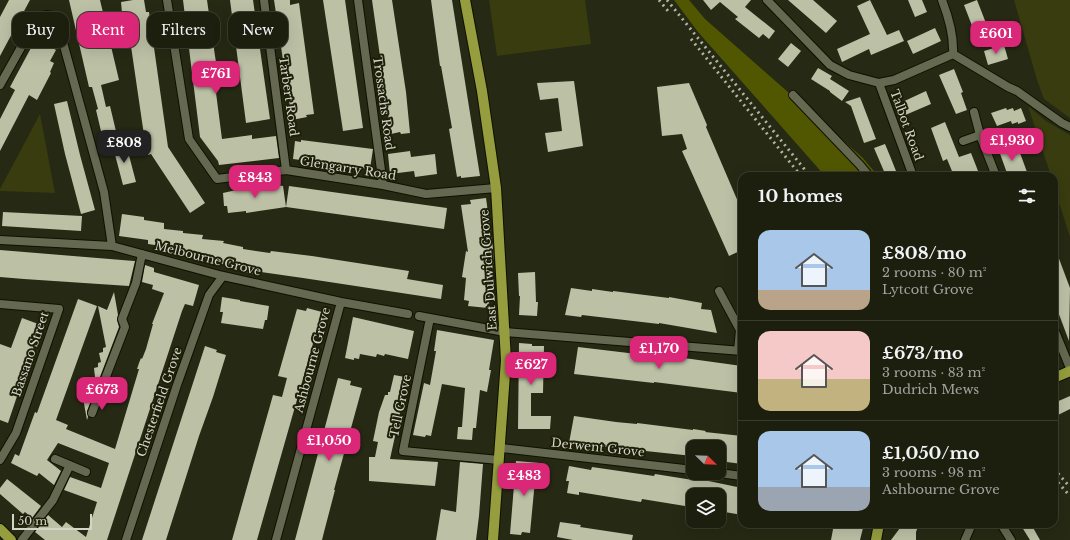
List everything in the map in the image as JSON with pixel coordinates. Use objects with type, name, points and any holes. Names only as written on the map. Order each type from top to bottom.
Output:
[{"type":"main road","name":"East Dulwich Grove","points":[[465,0],[482,91],[496,188],[505,332],[506,360],[494,540]]},
{"type":"main road","points":[[1058,376],[1070,371]]},
{"type":"main road","points":[[876,540],[878,528]]},
{"type":"main road","points":[[0,529],[11,540]]},
{"type":"street","name":"Glengarry Road","points":[[167,0],[189,139],[217,179],[286,170],[384,185],[426,194],[496,188]]},
{"type":"street","name":"Tarbert Road","points":[[264,0],[286,170]]},
{"type":"street","name":"Trossachs Road","points":[[358,0],[384,185]]},
{"type":"street","points":[[767,0],[830,64],[849,75],[879,83],[900,78],[953,54]]},
{"type":"street","points":[[942,0],[949,19],[954,42],[953,54]]},
{"type":"street","points":[[0,85],[38,17],[46,14],[53,16],[58,24],[104,192],[112,246]]},
{"type":"street","points":[[953,54],[1017,91],[1070,127]]},
{"type":"street","name":"Talbot Road","points":[[879,83],[912,172]]},
{"type":"street","points":[[792,95],[865,172]]},
{"type":"street","points":[[974,112],[980,135],[994,172]]},
{"type":"street","points":[[963,141],[980,135]]},
{"type":"street","name":"Melbourne Grove","points":[[0,240],[112,246],[223,276],[341,302],[408,314]]},
{"type":"street","points":[[92,413],[125,327],[122,319],[136,283],[142,254]]},
{"type":"street","name":"Chesterfield Grove","points":[[126,540],[177,385],[209,295],[223,276]]},
{"type":"street","points":[[719,292],[738,326]]},
{"type":"street","name":"Ashbourne Grove","points":[[276,540],[341,302]]},
{"type":"street","name":"Bassano Street","points":[[0,304],[59,309],[16,433],[0,460]]},
{"type":"street","points":[[419,316],[505,332],[738,351]]},
{"type":"street","name":"Tell Grove","points":[[430,318],[403,451],[499,460]]},
{"type":"street","points":[[1058,339],[1070,368]]},
{"type":"street","name":"Derwent Grove","points":[[500,448],[686,469]]},
{"type":"street","points":[[55,459],[86,472]]},
{"type":"street","points":[[22,540],[53,500],[70,465]]},
{"type":"street","points":[[726,474],[738,475]]},
{"type":"street","points":[[965,540],[970,528]]},
{"type":"street","points":[[1004,528],[1011,540]]},
{"type":"green space","points":[[489,0],[585,0],[591,44],[497,56]]},
{"type":"green space","points":[[1014,0],[1070,0],[1070,118],[1044,99]]},
{"type":"green space","points":[[1028,106],[1046,121],[1070,135],[1070,237],[1058,200],[1058,172],[1050,172]]},
{"type":"green space","points":[[40,114],[55,193],[0,191],[0,189]]},
{"type":"shaded area","points":[[674,0],[689,0],[705,19],[863,158],[875,172],[821,172],[698,32]]},
{"type":"building","points":[[9,0],[30,0],[24,12],[12,12],[12,34],[0,56],[0,17]]},
{"type":"building","points":[[69,0],[100,0],[103,12],[77,12],[77,35]]},
{"type":"building","points":[[144,0],[147,12],[147,48],[154,48],[168,147],[205,203],[190,213],[151,154],[148,155],[131,48],[139,48],[139,12],[122,12],[121,2]]},
{"type":"building","points":[[183,0],[207,0],[209,12],[184,12]]},
{"type":"building","points":[[230,0],[253,0],[255,12],[232,12]]},
{"type":"building","points":[[274,0],[290,0],[290,5],[299,3],[314,114],[306,115],[307,117],[292,120],[281,48],[288,48],[288,12],[276,12]]},
{"type":"building","points":[[323,0],[345,0],[363,128],[343,131]]},
{"type":"building","points":[[372,0],[392,0],[406,92],[410,133],[401,134],[400,132],[391,134]]},
{"type":"building","points":[[431,0],[452,0],[480,176],[457,177],[449,129],[452,128],[440,66]]},
{"type":"building","points":[[703,0],[751,0],[745,7],[775,31],[769,39],[763,34],[759,38],[735,19],[738,17],[720,2],[711,10]]},
{"type":"building","points":[[788,0],[813,0],[837,21],[826,33]]},
{"type":"building","points":[[870,0],[887,35],[899,30],[904,41],[871,55],[869,49],[842,62],[837,49],[870,34],[857,6]]},
{"type":"building","points":[[908,0],[922,0],[927,12],[915,17]]},
{"type":"building","points":[[977,0],[989,31],[976,36],[964,5]]},
{"type":"building","points":[[935,28],[941,41],[913,54],[907,41]]},
{"type":"building","points":[[791,43],[801,51],[788,67],[778,59]]},
{"type":"building","points":[[1004,45],[1008,59],[988,65],[984,51]]},
{"type":"building","points":[[31,48],[52,48],[56,50],[50,61],[54,63],[50,72],[51,73],[37,100],[29,95],[0,151],[0,119],[15,90],[10,87]]},
{"type":"building","points":[[80,48],[111,48],[119,80],[101,85],[106,107],[110,106],[119,144],[105,148],[96,110],[98,109],[92,87],[89,87]]},
{"type":"building","points":[[189,48],[214,48],[216,62],[212,62],[222,139],[252,135],[252,139],[276,136],[279,158],[219,165],[218,161],[200,137]]},
{"type":"building","points":[[236,48],[260,48],[270,119],[246,123]]},
{"type":"building","points":[[818,68],[832,76],[830,79],[849,91],[842,101],[830,91],[811,79]]},
{"type":"building","points":[[954,69],[963,92],[961,93],[967,110],[956,114],[939,75]]},
{"type":"building","points":[[574,81],[583,146],[548,152],[545,133],[562,131],[558,98],[540,100],[537,83]]},
{"type":"building","points":[[689,83],[707,125],[706,127],[738,202],[738,252],[729,256],[682,151],[687,149],[682,134],[662,136],[657,87]]},
{"type":"building","points":[[926,91],[931,104],[903,116],[898,104]]},
{"type":"building","points":[[860,97],[876,139],[864,143],[851,106],[845,102]]},
{"type":"building","points":[[67,101],[95,210],[81,214],[65,154],[54,104]]},
{"type":"building","points":[[1006,108],[1007,110],[1013,108],[1014,111],[1021,108],[1026,121],[1018,124],[1018,122],[1012,124],[1011,121],[997,126],[991,113]]},
{"type":"building","points":[[945,122],[959,157],[971,153],[978,172],[952,172],[947,159],[943,161],[931,128]]},
{"type":"building","points":[[301,140],[373,149],[370,169],[293,159],[295,141],[301,142]]},
{"type":"building","points":[[126,144],[136,182],[123,185],[113,147]]},
{"type":"building","points":[[885,144],[896,172],[884,172],[874,148]]},
{"type":"building","points":[[1008,144],[1012,156],[1020,153],[1027,172],[1007,172],[998,148]]},
{"type":"building","points":[[410,151],[411,157],[435,154],[437,174],[415,177],[414,171],[390,174],[388,154]]},
{"type":"building","points":[[276,181],[276,185],[283,186],[286,207],[246,213],[246,211],[228,213],[227,206],[224,206],[223,193]]},
{"type":"building","points":[[289,186],[447,208],[444,229],[286,207]]},
{"type":"building","points":[[486,198],[494,265],[488,308],[468,306],[469,301],[464,300],[466,278],[462,277],[466,251],[468,252],[461,205],[471,204],[470,200]]},
{"type":"building","points":[[3,212],[82,216],[81,231],[2,226]]},
{"type":"building","points":[[122,214],[144,217],[144,220],[164,223],[164,229],[203,235],[202,239],[224,241],[223,243],[243,247],[243,249],[270,253],[271,251],[312,256],[409,271],[407,279],[443,285],[441,299],[254,271],[254,274],[245,272],[245,270],[224,267],[224,264],[207,262],[208,259],[186,256],[186,254],[167,252],[168,247],[148,244],[148,240],[119,236]]},
{"type":"building","points":[[0,250],[135,261],[129,286],[24,279],[0,277]]},
{"type":"building","points":[[1058,256],[1070,288],[1069,341],[1058,312]]},
{"type":"building","points":[[145,265],[154,268],[154,272],[199,285],[193,306],[185,304],[182,311],[107,540],[45,540],[35,532],[48,515],[62,527],[66,522],[86,537],[97,502],[64,490],[70,477],[101,488],[109,463],[58,443],[47,460],[61,471],[54,485],[39,473],[37,476],[11,463],[15,454],[19,456],[35,412],[37,413],[78,299],[97,306],[56,420],[68,425],[66,429],[115,449],[139,369],[137,369],[146,349],[152,324],[164,293],[152,289],[153,285],[142,282]]},
{"type":"building","points":[[535,272],[536,302],[538,302],[537,316],[519,315],[520,296],[518,273]]},
{"type":"building","points":[[571,288],[669,297],[702,303],[701,309],[711,310],[717,333],[659,323],[582,315],[581,317],[565,315]]},
{"type":"building","points":[[114,292],[119,327],[87,411],[87,420],[83,398],[88,397],[87,393],[90,392],[89,383],[93,382],[93,378],[95,377],[94,368],[98,367],[98,363],[101,362],[99,353],[103,352],[103,348],[106,347],[98,306],[107,310]]},
{"type":"building","points":[[222,297],[269,306],[267,320],[265,320],[263,329],[221,323],[223,312],[220,312]]},
{"type":"building","points":[[307,308],[322,312],[257,540],[232,540],[273,395],[282,397],[287,378],[278,376],[297,309],[306,311]]},
{"type":"building","points":[[353,317],[414,331],[408,359],[385,354],[384,356],[377,354],[376,357],[360,354],[359,359],[354,358],[354,360],[345,358]]},
{"type":"building","points":[[22,318],[41,325],[8,423],[0,420],[0,344],[11,348]]},
{"type":"building","points":[[437,330],[494,340],[487,392],[480,390],[476,428],[473,428],[472,440],[457,439],[458,427],[462,427],[465,388],[442,384],[431,436],[426,435],[425,437],[413,435],[424,383],[430,385],[436,351],[434,351]]},
{"type":"building","points":[[519,343],[532,344],[532,346],[544,346],[543,393],[531,393],[531,416],[551,416],[550,429],[518,429]]},
{"type":"building","points":[[205,346],[226,355],[213,397],[166,540],[142,540]]},
{"type":"building","points":[[578,347],[662,357],[662,355],[738,365],[738,392],[654,382],[574,374]]},
{"type":"building","points":[[394,375],[405,377],[402,395],[404,395],[390,459],[438,462],[435,486],[369,481],[369,457],[375,457],[378,442],[373,441],[379,412],[385,395],[388,395],[388,392],[390,392]]},
{"type":"building","points":[[338,378],[351,381],[350,385],[362,388],[322,540],[295,540]]},
{"type":"building","points":[[1070,396],[1070,409],[1058,415],[1058,401]]},
{"type":"building","points":[[574,416],[738,436],[738,463],[726,462],[726,440],[686,440],[686,455],[569,443]]},
{"type":"building","points":[[516,461],[540,463],[539,474],[537,474],[534,491],[530,533],[522,532],[521,535],[510,534]]},
{"type":"building","points":[[460,462],[483,464],[476,540],[436,540],[441,509],[456,512]]},
{"type":"building","points":[[569,466],[591,470],[592,467],[654,476],[655,474],[686,480],[704,480],[738,487],[738,514],[726,512],[726,488],[686,488],[685,506],[642,499],[641,502],[579,492],[579,495],[567,493],[569,481],[566,481]]},
{"type":"building","points":[[7,479],[41,506],[32,518],[25,512],[23,514],[0,494],[0,488]]},
{"type":"building","points":[[560,522],[581,525],[580,527],[633,535],[632,540],[573,540],[557,537]]},
{"type":"building","points":[[833,528],[863,528],[860,540],[831,540]]},
{"type":"building","points":[[900,528],[918,528],[916,540],[891,540]]},
{"type":"building","points":[[1022,528],[1033,528],[1040,540],[1030,540]]},
{"type":"railway","points":[[659,0],[668,11]]},
{"type":"railway","points":[[667,0],[807,172]]},
{"type":"railway","points":[[691,39],[798,172]]},
{"type":"railway","points":[[1058,474],[1070,487]]},
{"type":"railway","points":[[1058,482],[1070,496]]}]
